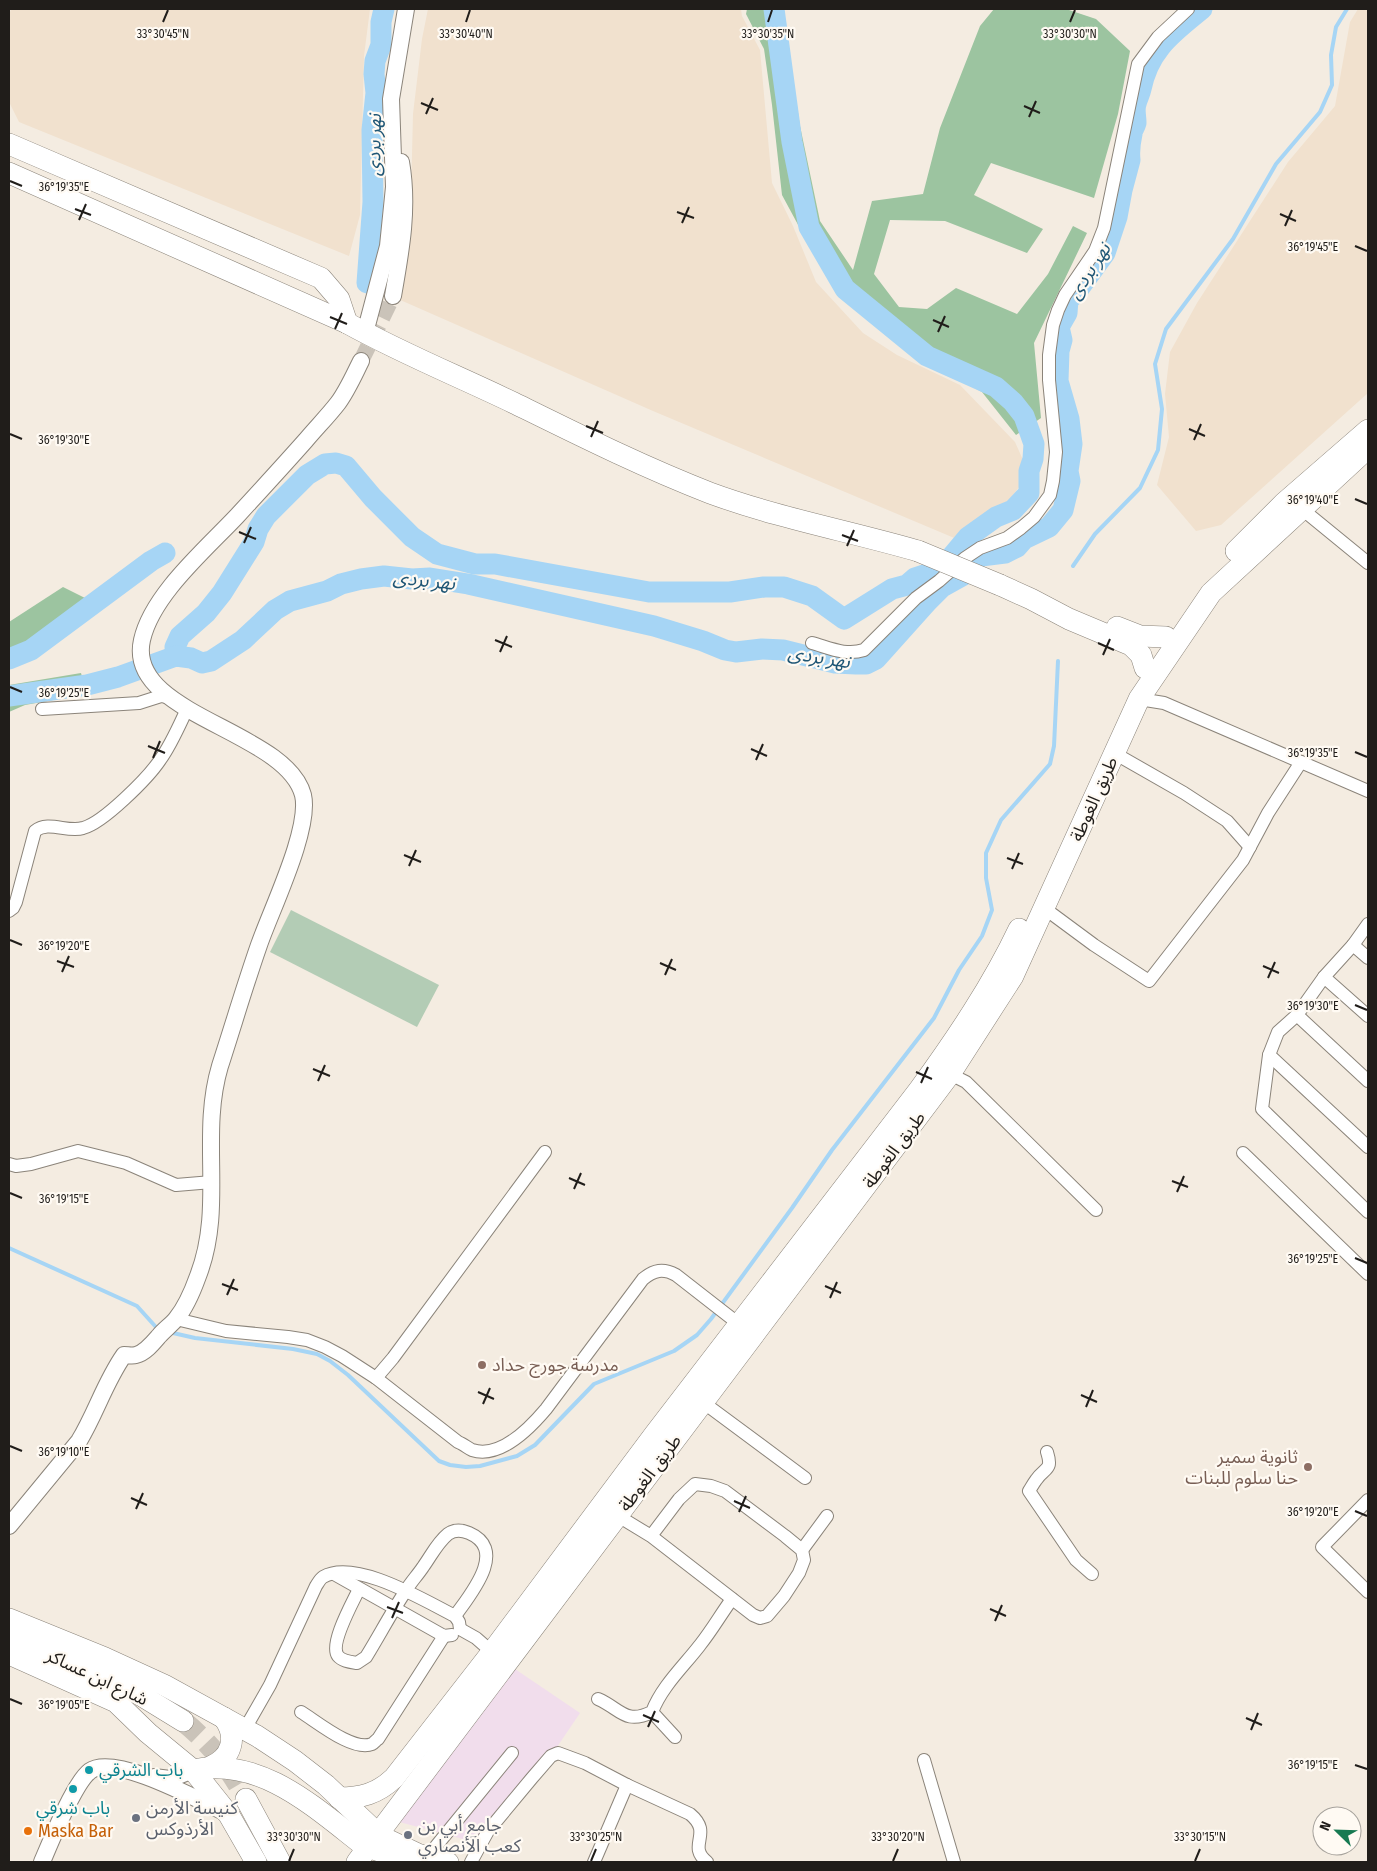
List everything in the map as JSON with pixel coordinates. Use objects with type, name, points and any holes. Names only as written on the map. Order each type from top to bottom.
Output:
[{"type":"main road","points":[[9,144],[321,278],[339,299],[356,328]]},
{"type":"main road","points":[[9,157],[170,236]]},
{"type":"main road","points":[[9,173],[170,236],[308,286],[330,301],[356,328],[616,453],[710,492],[790,518],[878,539],[918,551],[1000,585],[1069,619],[1132,645],[1141,655],[1145,668]]},
{"type":"main road","points":[[339,1798],[365,1796],[380,1789],[394,1778],[492,1652],[944,1055],[982,997],[1007,953],[1097,758],[1145,668],[1186,607],[1230,557],[1284,503],[1368,430]]},
{"type":"main road","name":"طريق الغوطة","points":[[368,1848],[704,1403],[740,1325],[950,1074],[1013,976],[1139,699],[1211,593],[1368,448]]},
{"type":"main road","points":[[1031,599],[1082,614],[1140,636],[1166,637]]},
{"type":"main road","points":[[9,1619],[164,1685],[224,1718],[295,1761],[339,1798],[368,1848]]},
{"type":"main road","name":"شارع ابن عساكر","points":[[9,1636],[139,1694],[183,1721]]},
{"type":"main road","name":"شارع ابن عساكر","points":[[9,1654],[116,1702],[148,1733],[202,1769],[256,1862]]},
{"type":"main road","points":[[202,1769],[222,1760],[230,1750],[232,1743],[231,1729],[224,1718]]},
{"type":"main road","points":[[202,1769],[248,1772],[283,1786],[313,1806],[368,1848],[410,1862]]},
{"type":"main road","points":[[246,1799],[280,1862]]},
{"type":"main road","points":[[368,1848],[403,1847],[449,1862]]},
{"type":"street","points":[[356,328],[388,246],[394,187],[391,99],[406,9]]},
{"type":"street","points":[[393,296],[402,244],[405,184],[400,155],[401,96],[416,9]]},
{"type":"street","points":[[812,643],[847,652],[864,650],[916,598],[966,558],[980,548],[1007,538],[1022,528],[1034,517],[1050,495],[1056,452],[1051,411],[1049,355],[1058,310],[1065,294],[1095,251],[1104,228],[1138,64],[1158,37],[1188,9]]},
{"type":"street","points":[[9,1526],[79,1441],[88,1427],[112,1374],[124,1355],[138,1355],[150,1345],[176,1319],[190,1296],[205,1257],[211,1219],[210,1121],[219,1071],[258,947],[302,828],[305,808],[302,793],[295,778],[286,767],[230,730],[187,709],[163,693],[149,676],[143,662],[142,640],[163,597],[339,402],[361,361]]},
{"type":"street","points":[[1302,509],[1368,563]]},
{"type":"street","points":[[42,709],[140,703],[161,696],[163,693]]},
{"type":"street","points":[[1139,699],[1164,703],[1368,791]]},
{"type":"street","points":[[9,911],[16,902],[34,831],[44,826],[80,830],[100,820],[155,768],[166,751],[187,709]]},
{"type":"street","points":[[1114,753],[1184,793],[1227,821],[1250,847]]},
{"type":"street","points":[[1044,908],[1094,945],[1149,981],[1243,860],[1268,813],[1301,762]]},
{"type":"street","points":[[1368,924],[1353,945],[1324,977],[1297,1015],[1278,1032],[1269,1055],[1262,1109],[1368,1212]]},
{"type":"street","points":[[1353,945],[1368,958]]},
{"type":"street","points":[[1324,977],[1368,1016]]},
{"type":"street","points":[[1297,1015],[1368,1081]]},
{"type":"street","points":[[1269,1055],[1368,1147]]},
{"type":"street","points":[[950,1074],[966,1082],[1096,1210]]},
{"type":"street","points":[[9,1164],[16,1166],[31,1164],[78,1151],[90,1152],[126,1163],[176,1185],[212,1182]]},
{"type":"street","points":[[376,1378],[393,1358],[545,1152]]},
{"type":"street","points":[[1243,1153],[1368,1274]]},
{"type":"street","points":[[176,1319],[226,1331],[307,1340],[342,1356],[376,1378],[458,1442],[472,1450],[484,1451],[504,1445],[518,1437],[533,1424],[642,1279],[651,1272],[668,1270],[740,1325]]},
{"type":"street","points":[[704,1403],[805,1478]]},
{"type":"street","points":[[1046,1452],[1050,1463],[1048,1469],[1036,1479],[1029,1491],[1076,1560],[1092,1574]]},
{"type":"street","points":[[618,1516],[651,1536],[753,1615],[760,1618],[767,1616],[784,1596],[799,1573],[804,1560],[802,1550],[785,1536],[726,1491],[711,1486],[695,1484],[679,1499],[651,1536]]},
{"type":"street","points":[[1368,1500],[1322,1548],[1368,1592]]},
{"type":"street","points":[[802,1550],[827,1516]]},
{"type":"street","points":[[359,1589],[336,1640],[336,1650],[339,1657],[347,1662],[357,1663],[366,1657],[395,1608],[438,1544],[456,1530],[463,1530],[474,1535],[482,1542],[486,1553],[486,1566],[480,1580],[455,1616]]},
{"type":"street","points":[[250,1720],[270,1685],[316,1586],[323,1577],[349,1572],[364,1574],[406,1591],[455,1616],[459,1622],[460,1629]]},
{"type":"street","points":[[334,1574],[444,1636],[453,1635],[460,1629]]},
{"type":"street","points":[[598,1699],[624,1715],[641,1717],[652,1712],[664,1690],[702,1642],[732,1599]]},
{"type":"street","points":[[460,1629],[476,1638],[492,1652]]},
{"type":"street","points":[[301,1712],[347,1741],[356,1744],[372,1744],[378,1738],[444,1636]]},
{"type":"street","points":[[652,1712],[675,1737]]},
{"type":"street","points":[[428,1856],[512,1753]]},
{"type":"street","points":[[471,1862],[488,1831],[551,1756],[558,1753],[578,1760],[627,1786],[690,1814],[701,1827],[698,1852],[700,1857],[707,1862]]},
{"type":"street","points":[[924,1760],[954,1862]]},
{"type":"street","points":[[42,1862],[73,1795],[86,1775],[98,1767],[111,1766],[147,1776],[170,1779],[202,1769]]},
{"type":"street","points":[[147,1776],[229,1815]]},
{"type":"street","points":[[594,1862],[627,1786]]},
{"type":"shaded area","points":[[11,9],[370,9],[364,56],[360,215],[349,256],[19,122],[9,102],[9,15]]},
{"type":"shaded area","points":[[428,9],[741,9],[742,16],[760,50],[772,183],[793,226],[816,282],[863,333],[897,355],[960,385],[1015,442],[1023,460],[1020,486],[1009,500],[959,540],[653,411],[398,299],[410,235],[413,114],[422,39]]},
{"type":"shaded area","points":[[1358,9],[1368,9],[1368,393],[1221,525],[1196,531],[1157,485],[1169,437],[1165,394],[1170,352],[1197,303],[1288,162],[1335,106],[1350,22]]},
{"type":"shaded area","points":[[512,1667],[580,1713],[551,1756],[474,1842],[392,1820]]},
{"type":"green space","points":[[747,9],[778,9],[820,221],[853,270],[872,201],[923,194],[940,128],[980,26],[994,9],[1066,9],[1096,19],[1130,51],[1118,114],[1094,198],[991,163],[974,195],[1043,229],[1027,253],[945,221],[890,220],[874,274],[899,307],[927,309],[956,288],[1017,314],[1048,274],[1073,226],[1087,233],[1034,343],[1041,418],[1016,435],[982,392],[922,359],[857,308],[817,260],[782,195],[764,49],[746,14]]},
{"type":"green space","points":[[63,587],[85,598],[35,639],[9,651],[9,622]]},
{"type":"green space","points":[[81,673],[87,694],[25,705],[9,712],[9,685]]},
{"type":"green space","points":[[291,910],[439,985],[417,1027],[270,952]]},
{"type":"waterway","name":"نهر بردى","points":[[367,283],[373,202],[372,130],[376,93],[374,74],[375,61],[381,45],[381,22],[384,9]]},
{"type":"waterway","name":"نهر بردى","points":[[176,656],[175,647],[180,636],[206,613],[222,593],[254,542],[258,529],[266,516],[307,475],[325,464],[336,463],[346,466],[373,498],[412,537],[437,554],[475,564],[495,564],[649,592],[730,592],[764,587],[784,587],[812,596],[844,619],[892,589],[907,585],[915,578],[927,574],[947,562],[968,537],[996,517],[1013,510],[1029,493],[1029,471],[1033,459],[1034,444],[1024,416],[1013,402],[996,387],[927,356],[845,289],[809,227],[792,142],[774,9]]},
{"type":"waterway","name":"نهر بردى","points":[[9,696],[87,685],[118,677],[176,656],[191,658],[202,663],[211,661],[243,640],[275,610],[290,601],[327,591],[341,584],[384,576],[412,579],[430,578],[468,584],[654,626],[736,652],[762,649],[783,650],[835,663],[866,664],[876,659],[928,601],[942,587],[969,572],[975,560],[981,556],[1005,553],[1017,547],[1024,539],[1049,527],[1063,510],[1070,481],[1068,471],[1072,444],[1069,419],[1058,381],[1059,351],[1062,340],[1059,327],[1067,313],[1068,300],[1075,294],[1105,253],[1117,217],[1130,160],[1132,131],[1136,123],[1135,106],[1150,63],[1156,52],[1172,34],[1202,9]]},
{"type":"waterway","points":[[1073,566],[1095,534],[1140,488],[1158,450],[1162,409],[1155,364],[1166,329],[1233,239],[1276,164],[1320,112],[1332,85],[1331,55],[1336,27],[1347,9]]},
{"type":"waterway","name":"نهر بردى","points":[[9,659],[31,650],[151,561],[165,553]]},
{"type":"waterway","points":[[173,1333],[195,1338],[293,1349],[317,1354],[348,1375],[439,1461],[450,1465],[466,1467],[480,1466],[517,1456],[535,1445],[594,1384],[674,1351],[697,1335],[711,1319],[832,1150],[934,1018],[959,970],[982,936],[992,910],[986,878],[986,853],[1001,820],[1050,764],[1054,746],[1058,661]]},
{"type":"waterway","points":[[9,1248],[137,1306],[155,1326]]},
{"type":"tunnel","points":[[361,361],[393,296]]},
{"type":"tunnel","points":[[183,1721],[219,1757],[246,1799]]},
{"type":"place","name":"مدرسة جورج حداد","points":[[482,1365]]},
{"type":"place","name":"ثانوية سمير حنا سلوم للبنات","points":[[1308,1467]]},
{"type":"place","name":"باب الشرقي","points":[[89,1770]]},
{"type":"place","name":"باب شرقي","points":[[73,1789]]},
{"type":"place","name":"كنيسة الأرمن الأرذوكس","points":[[136,1818]]},
{"type":"place","name":"Maska Bar","points":[[28,1831]]},
{"type":"place","name":"جامع أبي بن كعب الأنصاري","points":[[408,1835]]}]
